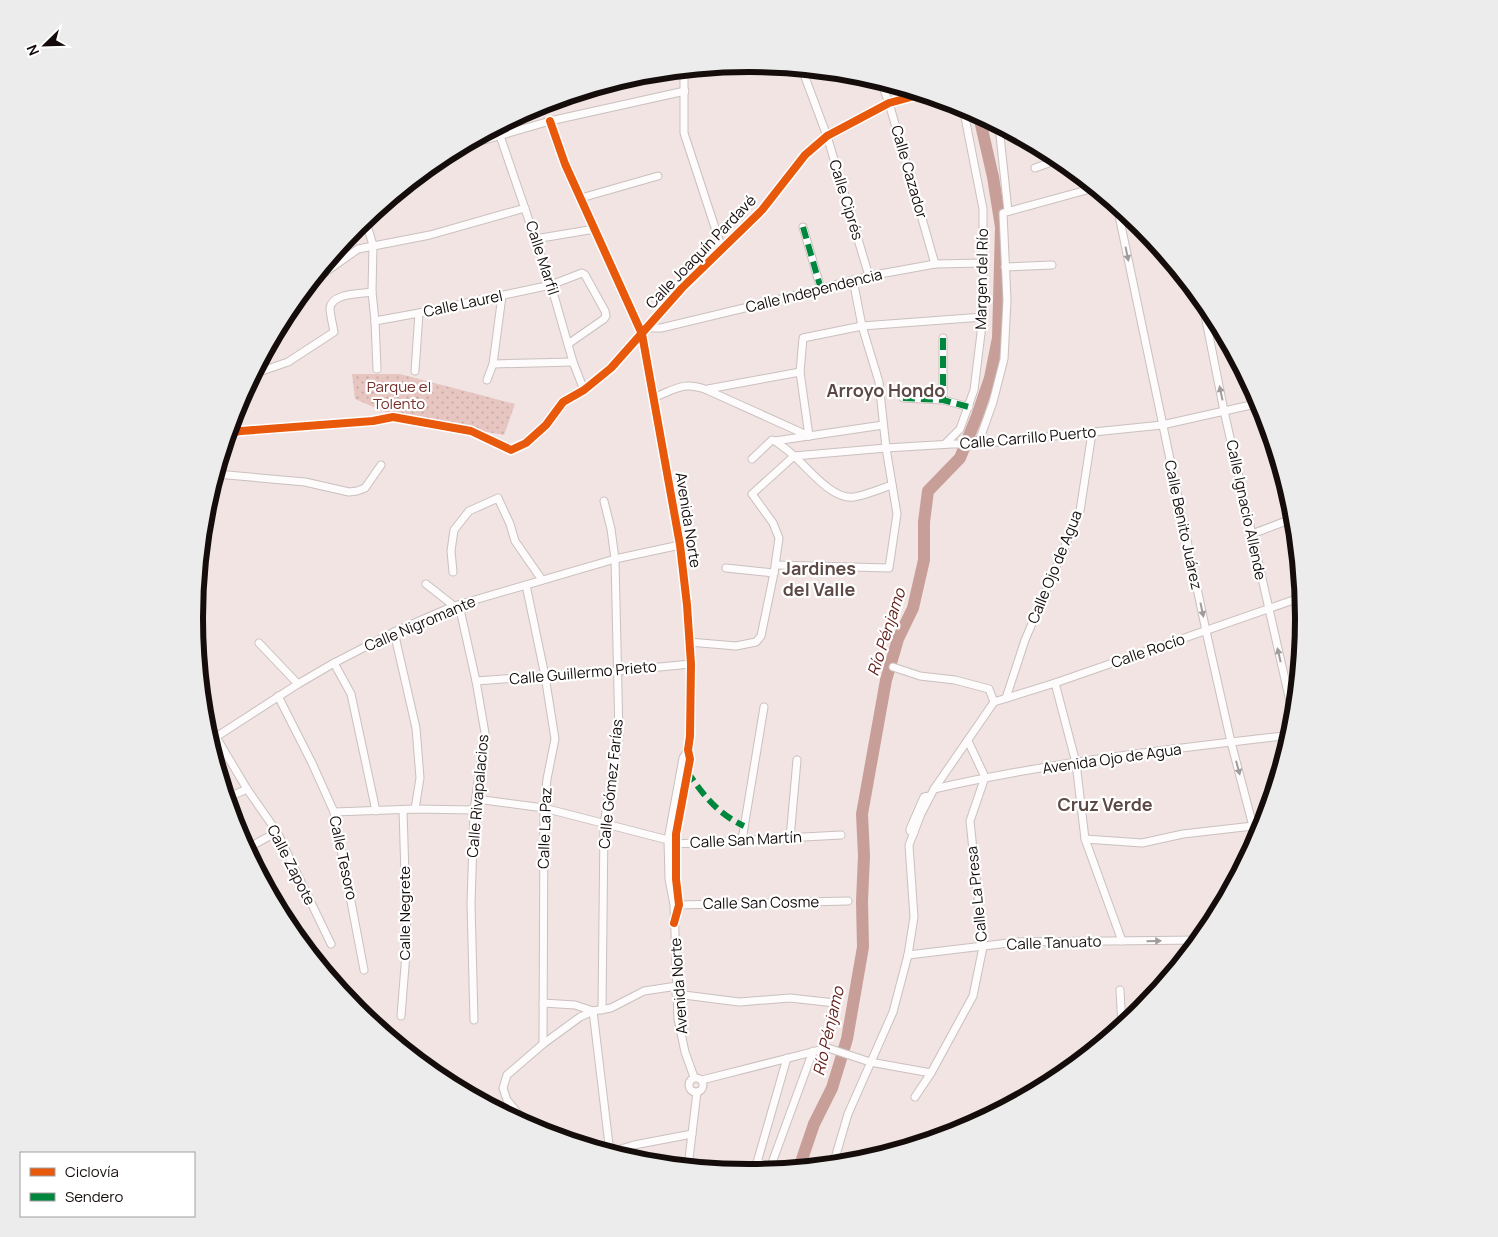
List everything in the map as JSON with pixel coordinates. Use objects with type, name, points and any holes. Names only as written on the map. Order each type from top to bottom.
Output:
[{"type":"street","points":[[684,76],[684,133],[722,249]]},
{"type":"street","name":"Calle Ciprés","points":[[804,76],[827,136],[869,276]]},
{"type":"street","points":[[508,129],[685,90]]},
{"type":"street","name":"Calle Cazador","points":[[884,90],[935,264]]},
{"type":"street","name":"Calle Joaquín Pardavé","points":[[236,432],[374,421],[393,417],[471,431],[511,450],[526,443],[546,425],[563,402],[584,390],[611,368],[682,288],[762,210],[805,155],[827,136],[889,103],[911,97]]},
{"type":"street","name":"Margen del Río","points":[[949,444],[960,429],[974,390],[983,317],[983,209],[965,117]]},
{"type":"street","name":"Avenida Norte","points":[[550,121],[565,164],[644,331],[653,398],[680,545],[691,664],[690,736],[688,750],[683,758],[669,879],[676,905],[674,923],[678,1019],[685,1052],[698,1078]]},
{"type":"street","name":"Calle Marfil","points":[[499,134],[551,285],[573,362],[584,390]]},
{"type":"street","points":[[978,444],[993,402],[1004,359],[1007,300],[1005,267],[1006,212],[999,134]]},
{"type":"street","points":[[1035,168],[1049,163]]},
{"type":"street","points":[[581,198],[658,176]]},
{"type":"street","points":[[1006,212],[1087,190]]},
{"type":"street","points":[[329,270],[358,249],[430,235],[525,208]]},
{"type":"street","name":"Calle Benito Juárez","points":[[1119,218],[1206,631],[1231,742],[1254,825]]},
{"type":"street","points":[[368,227],[373,246],[372,292],[377,369]]},
{"type":"street","points":[[803,227],[821,289]]},
{"type":"street","points":[[535,239],[595,229]]},
{"type":"street","name":"Calle Independencia","points":[[644,331],[869,276],[935,264],[983,263]]},
{"type":"street","points":[[1005,267],[1052,265]]},
{"type":"street","name":"Calle Laurel","points":[[375,321],[551,285],[582,273],[585,275],[606,316],[568,344]]},
{"type":"street","points":[[776,565],[889,568],[898,514],[886,448],[879,382],[862,326],[853,280]]},
{"type":"street","points":[[262,371],[288,362],[334,332],[330,309],[332,302],[339,296],[372,292]]},
{"type":"street","points":[[487,380],[493,364],[502,296]]},
{"type":"street","points":[[415,371],[419,313]]},
{"type":"street","points":[[809,436],[800,372],[803,338],[862,326],[983,317]]},
{"type":"street","name":"Calle Ignacio Allende","points":[[1206,320],[1224,411],[1289,698]]},
{"type":"street","points":[[943,338],[943,400]]},
{"type":"street","points":[[493,364],[573,362]]},
{"type":"street","points":[[707,390],[800,372]]},
{"type":"street","points":[[653,398],[684,385],[695,386],[809,436]]},
{"type":"street","points":[[903,398],[943,400],[969,407]]},
{"type":"street","name":"Calle Carrillo Puerto","points":[[794,456],[886,448],[978,444],[1092,433],[1162,425],[1251,405]]},
{"type":"street","points":[[752,459],[774,440],[883,425]]},
{"type":"street","name":"Calle Ojo de Agua","points":[[1006,698],[1025,640],[1080,511],[1092,433]]},
{"type":"street","points":[[774,440],[794,456],[816,478],[830,489],[844,496],[853,497],[892,485]]},
{"type":"street","points":[[689,642],[736,646],[756,642],[761,636],[776,565],[779,538],[773,523],[752,494],[794,456]]},
{"type":"street","points":[[223,475],[305,482],[348,492],[365,488],[381,465]]},
{"type":"street","points":[[454,572],[451,551],[454,530],[469,510],[498,498],[510,524],[515,542],[542,580]]},
{"type":"street","name":"Calle Gómez Farías","points":[[602,1010],[604,824],[619,734],[614,559],[611,529],[604,501]]},
{"type":"street","points":[[1252,534],[1286,521]]},
{"type":"street","name":"Calle Nigromante","points":[[216,736],[334,663],[394,632],[456,606],[614,559],[680,545]]},
{"type":"street","points":[[726,568],[774,573]]},
{"type":"street","points":[[426,584],[456,606]]},
{"type":"street","name":"Calle La Paz","points":[[526,585],[545,676],[555,739],[547,779],[544,808],[543,1044]]},
{"type":"street","name":"Calle Rocío","points":[[994,702],[1055,683],[1294,600]]},
{"type":"street","name":"Calle Rivapalacios","points":[[456,606],[476,681],[485,733],[474,810],[471,904],[474,1020]]},
{"type":"street","points":[[394,632],[416,728],[420,778],[415,809]]},
{"type":"street","points":[[259,643],[298,684]]},
{"type":"street","points":[[334,663],[350,694],[376,811]]},
{"type":"street","name":"Calle Guillermo Prieto","points":[[476,681],[691,664]]},
{"type":"street","points":[[835,1157],[848,1114],[894,1012],[908,955],[914,917],[909,845],[921,814],[932,793],[994,702],[988,689],[955,680],[920,676],[893,667]]},
{"type":"street","points":[[1055,683],[1076,763],[1086,839],[1122,941]]},
{"type":"street","name":"Calle Tesoro","points":[[278,696],[334,812],[364,970]]},
{"type":"street","points":[[742,840],[764,707]]},
{"type":"street","name":"Avenida Ojo de Agua","points":[[932,793],[985,778],[1076,763],[1282,736]]},
{"type":"street","points":[[968,741],[985,778]]},
{"type":"street","name":"Calle Zapote","points":[[218,746],[277,832],[331,944]]},
{"type":"street","points":[[790,838],[797,760]]},
{"type":"street","name":"Calle La Presa","points":[[916,1097],[973,996],[983,947],[970,820],[985,778]]},
{"type":"street","points":[[232,795],[247,788]]},
{"type":"street","name":"Calle San Martín","points":[[476,799],[544,808],[672,842],[841,835]]},
{"type":"street","points":[[334,812],[415,809],[474,810]]},
{"type":"street","name":"Calle Negrete","points":[[401,1016],[407,941],[403,810]]},
{"type":"street","points":[[1086,839],[1142,843],[1183,834],[1253,826]]},
{"type":"street","points":[[252,845],[277,832]]},
{"type":"street","name":"Calle San Cosme","points":[[676,905],[848,901]]},
{"type":"street","name":"Calle Tanuato","points":[[908,955],[1017,942],[1190,940]]},
{"type":"street","points":[[517,1112],[507,1100],[503,1088],[507,1075],[543,1044],[580,1017],[593,1011],[611,1008],[644,991],[677,990],[739,1002],[790,998],[835,1003]]},
{"type":"street","points":[[1120,990],[1122,1017]]},
{"type":"street","points":[[543,1003],[575,1005],[593,1011]]},
{"type":"street","points":[[593,1011],[608,1146]]},
{"type":"street","points":[[698,1078],[703,1086],[702,1090],[697,1092],[689,1087],[690,1080],[698,1078],[787,1058],[828,1048],[870,1062],[931,1073]]},
{"type":"street","points":[[773,1163],[813,1051]]},
{"type":"street","points":[[757,1164],[787,1058]]},
{"type":"street","points":[[689,1161],[697,1092]]},
{"type":"street","points":[[621,1149],[692,1134]]},
{"type":"green space","name":"Parque el Tolento","points":[[352,374],[400,374],[515,404],[504,435],[392,415],[355,399]]},
{"type":"waterway","name":"Río Pénjamo","points":[[801,1162],[814,1124],[832,1088],[847,1039],[863,947],[862,901],[864,856],[862,814],[886,680],[898,639],[913,608],[924,560],[924,522],[928,491],[960,458],[990,378],[998,338],[1001,227],[993,177],[981,125]]},
{"type":"marked path","points":[[803,227],[821,289]]},
{"type":"marked path","points":[[943,338],[943,400]]},
{"type":"marked path","points":[[903,398],[943,400],[969,407]]},
{"type":"marked path","points":[[687,771],[711,803],[726,816],[744,826]]},
{"type":"cycle path","points":[[236,432],[373,421],[393,417],[471,431],[511,450],[526,443],[546,425],[563,402],[584,390],[611,368],[682,288],[762,210],[805,155],[827,136],[889,103],[911,97]]},
{"type":"cycle path","points":[[550,121],[565,164],[642,334],[680,545],[691,664],[690,736],[688,750],[690,759],[676,834],[676,879],[679,905],[674,923]]},
{"type":"district","name":"Arroyo Hondo","points":[[886,391]]},
{"type":"district","name":"Jardines del Valle","points":[[819,579]]},
{"type":"district","name":"Cruz Verde","points":[[1105,805]]}]
